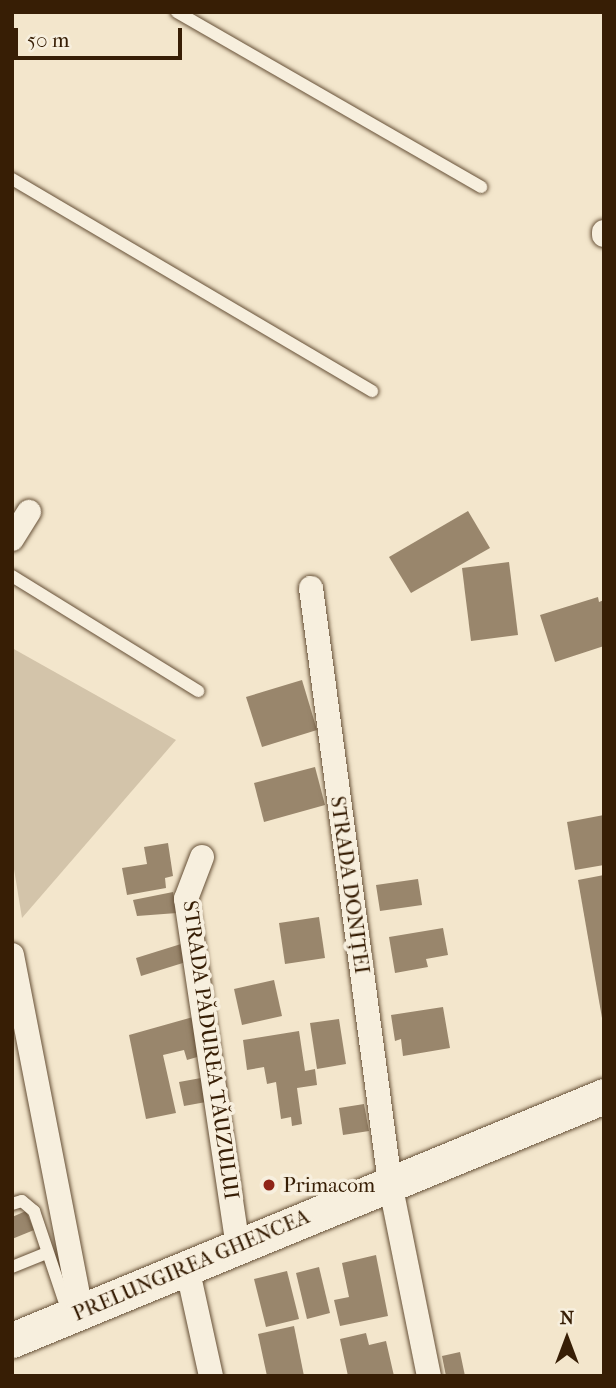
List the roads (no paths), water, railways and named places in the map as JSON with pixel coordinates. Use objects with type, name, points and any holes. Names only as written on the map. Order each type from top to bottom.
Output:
[{"type":"main road","name":"PRELUNGIREA GHENCEA","points":[[12,1340],[604,1096]]},
{"type":"street","points":[[12,539],[29,512]]},
{"type":"street","name":"STRADA DONIȚEI","points":[[311,588],[390,1182],[429,1376]]},
{"type":"street","name":"STRADA PĂDUREA TĂUZULUI","points":[[202,857],[186,899],[238,1245]]},
{"type":"street","points":[[12,955],[75,1314]]},
{"type":"street","points":[[187,1267],[211,1376]]},
{"type":"lane","points":[[177,12],[481,187]]},
{"type":"lane","points":[[12,179],[372,391]]},
{"type":"lane","points":[[12,576],[198,691]]},
{"type":"lane","points":[[12,1204],[22,1201],[34,1211],[47,1253],[75,1314]]},
{"type":"lane","points":[[12,1267],[47,1253]]},
{"type":"place","name":"Primacom","points":[[269,1185]]}]
